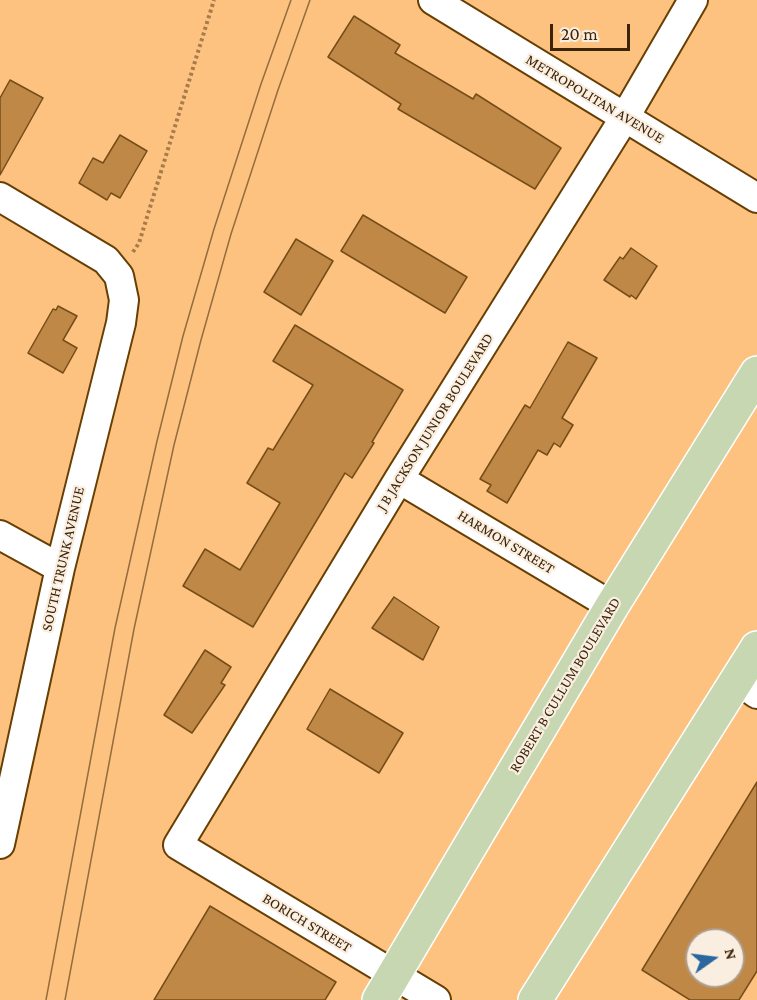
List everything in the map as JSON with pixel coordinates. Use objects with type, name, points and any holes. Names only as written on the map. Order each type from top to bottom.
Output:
[{"type":"main road","name":"ROBERT B CULLUM BOULEVARD","points":[[387,987],[612,606],[757,374]]},
{"type":"main road","points":[[535,1000],[747,687],[757,648]]},
{"type":"street","name":"METROPOLITAN AVENUE","points":[[433,0],[757,198]]},
{"type":"street","name":"J B JACKSON JUNIOR BOULEVARD","points":[[178,845],[399,478],[625,117],[693,0]]},
{"type":"street","points":[[0,197],[106,260],[119,276]]},
{"type":"street","name":"SOUTH TRUNK AVENUE","points":[[0,844],[60,568],[121,323],[124,300],[119,276]]},
{"type":"street","name":"HARMON STREET","points":[[399,478],[612,606]]},
{"type":"street","points":[[0,535],[60,568]]},
{"type":"street","name":"BORICH STREET","points":[[178,845],[387,987],[436,1000]]},
{"type":"path","points":[[119,276],[139,243],[214,0]]},
{"type":"building","points":[[354,16],[400,45],[395,53],[473,99],[476,94],[561,148],[535,189],[398,109],[401,104],[328,57]]},
{"type":"building","points":[[10,80],[43,98],[0,175],[0,98]]},
{"type":"building","points":[[120,135],[147,151],[120,198],[111,193],[107,200],[79,183],[93,158],[103,163]]},
{"type":"building","points":[[363,215],[467,277],[445,313],[341,251]]},
{"type":"building","points":[[296,239],[333,261],[301,315],[264,292]]},
{"type":"building","points":[[631,248],[657,266],[636,299],[604,280],[620,257],[623,259]]},
{"type":"building","points":[[58,306],[77,316],[63,340],[77,348],[63,373],[28,353],[53,309],[56,310]]},
{"type":"building","points":[[295,325],[403,390],[352,478],[345,473],[253,627],[183,586],[205,549],[240,570],[280,503],[247,483],[268,448],[273,450],[313,385],[273,361]]},
{"type":"building","points":[[568,342],[597,358],[562,418],[573,425],[560,447],[554,443],[547,455],[538,450],[507,503],[487,491],[491,485],[480,479],[525,405],[530,408]]},
{"type":"building","points":[[394,597],[439,627],[423,660],[372,628]]},
{"type":"building","points":[[205,650],[231,667],[221,683],[225,685],[192,733],[164,715]]},
{"type":"building","points":[[330,689],[403,733],[379,773],[307,729]]},
{"type":"building","points":[[757,782],[757,971],[739,1000],[690,1000],[642,970]]},
{"type":"building","points":[[210,906],[336,982],[325,1000],[154,1000]]},
{"type":"tram line","points":[[46,1000],[115,628],[157,441],[183,336],[214,229],[291,0]]},
{"type":"tram line","points":[[65,1000],[134,629],[174,445],[231,234],[310,0]]}]
